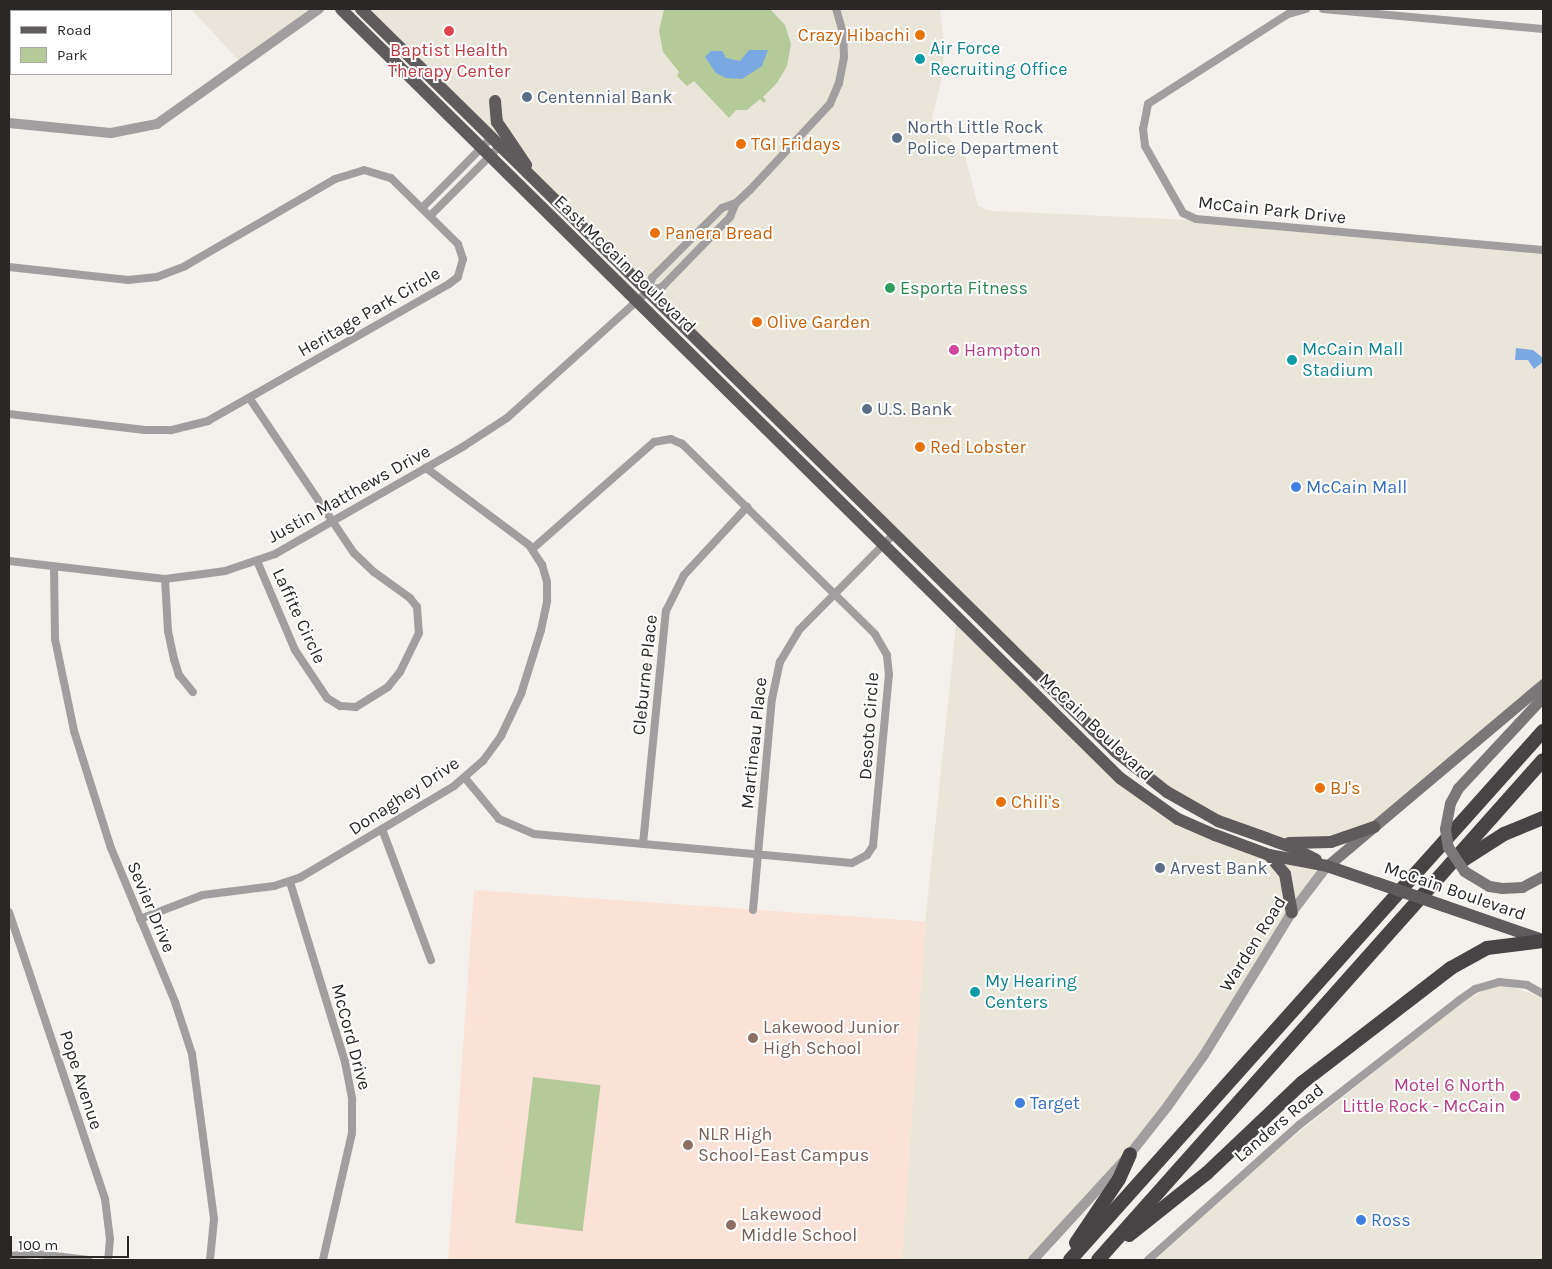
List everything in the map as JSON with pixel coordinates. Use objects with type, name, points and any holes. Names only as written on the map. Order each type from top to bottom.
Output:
[{"type":"highway","points":[[1070,1260],[1543,731]]},
{"type":"highway","points":[[1100,1258],[1543,760]]},
{"type":"highway","points":[[1444,871],[1504,834],[1543,818]]},
{"type":"highway","points":[[1100,1258],[1207,1173],[1322,1067],[1451,968],[1487,948],[1543,941]]},
{"type":"highway","points":[[1064,1260],[1119,1180],[1130,1154]]},
{"type":"main road","name":"East McCain Boulevard","points":[[341,9],[884,544]]},
{"type":"main road","name":"East McCain Boulevard","points":[[361,9],[894,534]]},
{"type":"main road","points":[[495,101],[496,122],[537,182]]},
{"type":"main road","name":"McCain Boulevard","points":[[894,534],[1134,767],[1168,792],[1218,821],[1278,842],[1327,866],[1543,941]]},
{"type":"main road","name":"McCain Boulevard","points":[[884,544],[1120,778],[1178,819],[1269,855],[1327,866]]},
{"type":"main road","name":"Warden Road","points":[[1327,866],[1543,684]]},
{"type":"main road","points":[[1543,697],[1458,788],[1450,803],[1445,829],[1448,847],[1464,871],[1489,886],[1502,888],[1522,887],[1543,876]]},
{"type":"main road","points":[[1278,842],[1331,842],[1374,826]]},
{"type":"main road","points":[[1269,855],[1285,874],[1292,912]]},
{"type":"street","points":[[9,123],[110,133],[157,124],[178,112],[319,9]]},
{"type":"street","points":[[648,291],[662,286],[730,217],[736,203],[815,122],[834,97],[844,57],[843,33],[836,9]]},
{"type":"street","name":"McCain Park Drive","points":[[1306,9],[1288,14],[1148,104],[1143,129],[1145,146],[1184,214],[1196,220],[1543,250]]},
{"type":"street","points":[[1323,9],[1543,29]]},
{"type":"street","points":[[430,216],[496,142]]},
{"type":"street","points":[[422,208],[496,142]]},
{"type":"street","name":"Heritage Park Circle","points":[[9,267],[128,280],[161,276],[185,266],[335,180],[357,170],[371,170],[390,178],[430,216],[462,252],[463,265],[458,277],[250,400],[208,421],[165,430],[135,430],[9,414]]},
{"type":"street","points":[[648,291],[652,278],[722,208],[736,203]]},
{"type":"street","name":"Justin Matthews Drive","points":[[9,561],[165,579],[225,571],[257,561],[332,522],[426,468],[507,418],[648,291]]},
{"type":"street","name":"Laffite Circle","points":[[250,400],[354,553],[410,598],[419,611],[419,633],[400,672],[388,687],[362,705],[350,707],[333,703],[316,683],[295,650],[257,561]]},
{"type":"street","name":"Desoto Circle","points":[[465,778],[499,819],[525,832],[852,863],[867,855],[873,846],[889,662],[875,634],[682,444],[664,440],[654,442],[532,549]]},
{"type":"street","name":"Donaghey Drive","points":[[140,919],[203,895],[290,882],[382,830],[465,778],[492,750],[512,718],[541,630],[547,587],[542,565],[532,549],[426,468]]},
{"type":"street","name":"Cleburne Place","points":[[643,844],[666,611],[684,575],[747,507]]},
{"type":"street","name":"Martineau Place","points":[[753,910],[775,677],[786,649],[799,630],[894,534]]},
{"type":"street","name":"Sevier Drive","points":[[54,567],[55,639],[67,703],[111,848],[175,1002],[192,1054],[214,1219],[210,1260]]},
{"type":"street","points":[[165,579],[168,631],[174,659],[180,675],[193,692]]},
{"type":"street","points":[[382,830],[431,960]]},
{"type":"street","name":"Warden Road","points":[[1033,1260],[1130,1154],[1204,1055],[1292,912],[1327,866]]},
{"type":"street","name":"McCord Drive","points":[[290,882],[345,1062],[352,1098],[352,1133],[323,1260]]},
{"type":"street","name":"Pope Avenue","points":[[9,912],[105,1199],[110,1238],[108,1260]]},
{"type":"street","name":"Landers Road","points":[[1148,1260],[1299,1125],[1458,1000],[1475,989],[1498,982],[1527,985],[1543,994]]},
{"type":"street","points":[[11,1260],[9,1256],[37,1254],[89,1260]]},
{"type":"shaded area","points":[[191,9],[319,9],[243,65]]},
{"type":"shaded area","name":"McCain Mall","points":[[361,9],[940,9],[944,42],[942,78],[932,119],[965,156],[978,206],[991,211],[1217,221],[1543,250],[1543,684],[1374,827],[1291,847],[1218,821],[1134,767]]},
{"type":"shaded area","points":[[957,616],[1120,778],[1178,819],[1239,844],[1327,866],[1192,1073],[1033,1260],[895,1260],[906,1107]]},
{"type":"shaded area","points":[[474,890],[926,922],[902,1260],[448,1260]]},
{"type":"shaded area","points":[[1499,982],[1543,998],[1543,1260],[1153,1260],[1254,1168],[1461,1003]]},
{"type":"green space","points":[[664,9],[770,9],[785,25],[791,44],[787,66],[777,83],[763,97],[766,100],[764,103],[760,99],[747,110],[736,110],[729,118],[694,81],[687,86],[677,76],[679,72],[663,52],[659,31]]},
{"type":"green space","points":[[533,1077],[600,1085],[583,1231],[515,1223]]},
{"type":"water","points":[[749,50],[768,50],[762,66],[742,79],[726,78],[716,73],[705,57],[711,51],[722,51],[726,58],[740,61]]},
{"type":"water","points":[[1516,348],[1533,350],[1543,358],[1543,362],[1534,369],[1528,360],[1515,360]]},
{"type":"place","name":"Baptist Health Therapy Center","points":[[449,31]]},
{"type":"place","name":"Crazy Hibachi","points":[[920,35]]},
{"type":"place","name":"Air Force Recruiting Office","points":[[920,59]]},
{"type":"place","name":"Centennial Bank","points":[[527,97]]},
{"type":"place","name":"North Little Rock Police Department","points":[[897,138]]},
{"type":"place","name":"TGI Fridays","points":[[741,144]]},
{"type":"place","name":"Panera Bread","points":[[655,233]]},
{"type":"place","name":"Esporta Fitness","points":[[890,288]]},
{"type":"place","name":"Olive Garden","points":[[757,322]]},
{"type":"place","name":"Hampton","points":[[954,350]]},
{"type":"place","name":"McCain Mall Stadium","points":[[1292,360]]},
{"type":"place","name":"U.S. Bank","points":[[867,409]]},
{"type":"place","name":"Red Lobster","points":[[920,447]]},
{"type":"place","name":"McCain Mall","points":[[1296,487]]},
{"type":"place","name":"BJ's","points":[[1320,788]]},
{"type":"place","name":"Chili's","points":[[1001,802]]},
{"type":"place","name":"Arvest Bank","points":[[1160,868]]},
{"type":"place","name":"My Hearing Centers","points":[[975,992]]},
{"type":"place","name":"Lakewood Junior High School","points":[[753,1038]]},
{"type":"place","name":"Motel 6 North Little Rock - McCain","points":[[1515,1096]]},
{"type":"place","name":"Target","points":[[1020,1103]]},
{"type":"place","name":"NLR High School-East Campus","points":[[688,1145]]},
{"type":"place","name":"Ross","points":[[1361,1220]]},
{"type":"place","name":"Lakewood Middle School","points":[[731,1225]]}]
